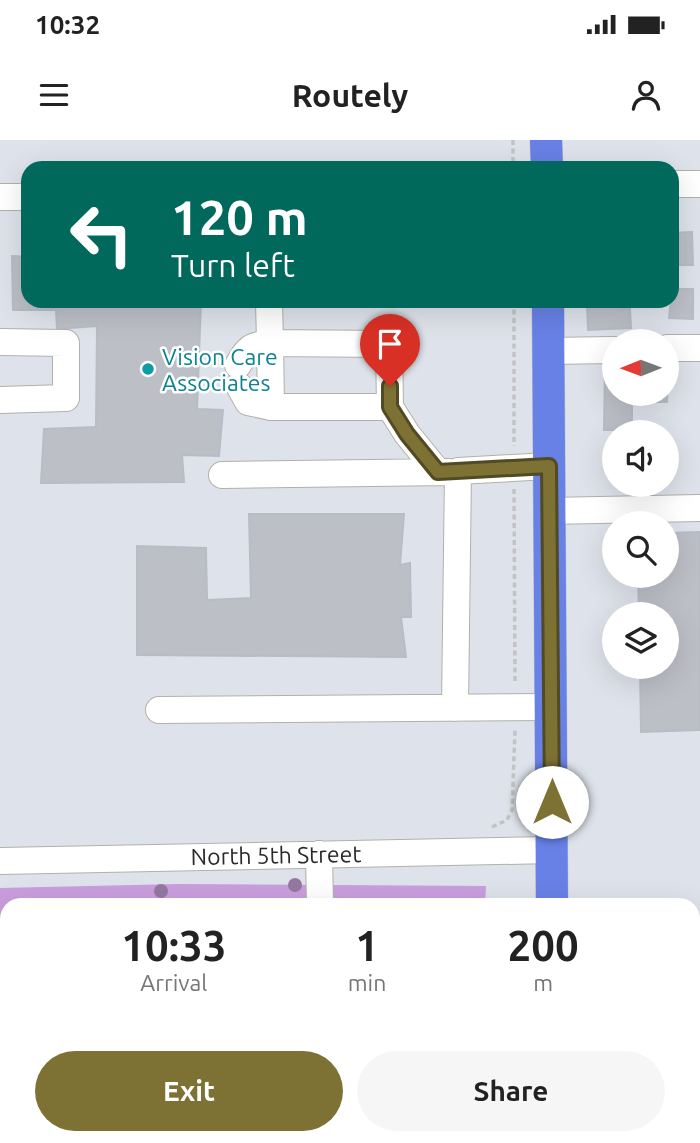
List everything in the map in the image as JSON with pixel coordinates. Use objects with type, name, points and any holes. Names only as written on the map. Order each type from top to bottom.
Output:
[{"type":"main road","points":[[547,140],[547,161]]},
{"type":"main road","points":[[548,308],[552,898]]},
{"type":"street","points":[[679,184],[700,184]]},
{"type":"street","points":[[0,197],[21,197]]},
{"type":"street","points":[[269,308],[271,407]]},
{"type":"street","points":[[0,342],[66,343],[66,398],[0,400]]},
{"type":"street","points":[[390,407],[271,407],[248,402],[239,375],[247,349],[257,344],[389,344],[390,407],[407,434],[448,472],[455,708]]},
{"type":"street","points":[[679,348],[700,348]]},
{"type":"street","points":[[548,351],[602,350]]},
{"type":"street","points":[[222,475],[448,472],[549,466]]},
{"type":"street","points":[[549,511],[700,508]]},
{"type":"street","points":[[159,710],[551,707]]},
{"type":"street","name":"North 5th Street","points":[[0,861],[552,850]]},
{"type":"street","points":[[319,854],[320,898]]},
{"type":"path","points":[[513,140],[513,161]]},
{"type":"shaded area","points":[[179,884],[486,886],[485,898],[0,898],[0,888]]},
{"type":"building","points":[[692,232],[693,265],[679,265],[679,233]]},
{"type":"building","name":"Vision Care Associates","points":[[12,256],[21,257],[21,308],[201,308],[197,409],[223,410],[219,456],[182,455],[184,482],[41,483],[44,429],[96,427],[97,326],[57,329],[56,310],[13,310]]},
{"type":"building","points":[[679,289],[693,289],[693,319],[669,318],[670,308],[679,308]]},
{"type":"building","points":[[587,308],[630,309],[631,328],[588,330]]},
{"type":"building","points":[[604,406],[632,406],[632,420],[604,420]]},
{"type":"building","points":[[249,514],[404,514],[400,565],[410,563],[411,617],[401,617],[406,657],[137,655],[137,546],[206,548],[207,600],[251,598]]},
{"type":"building","points":[[700,532],[700,730],[641,732],[640,679],[679,679],[679,602],[639,602],[638,588],[679,588],[679,533]]},
{"type":"place","name":"Vision Care Associates","points":[[148,369]]},
{"type":"route","points":[[390,386],[390,407],[407,434],[438,472],[549,466],[552,802]]}]
